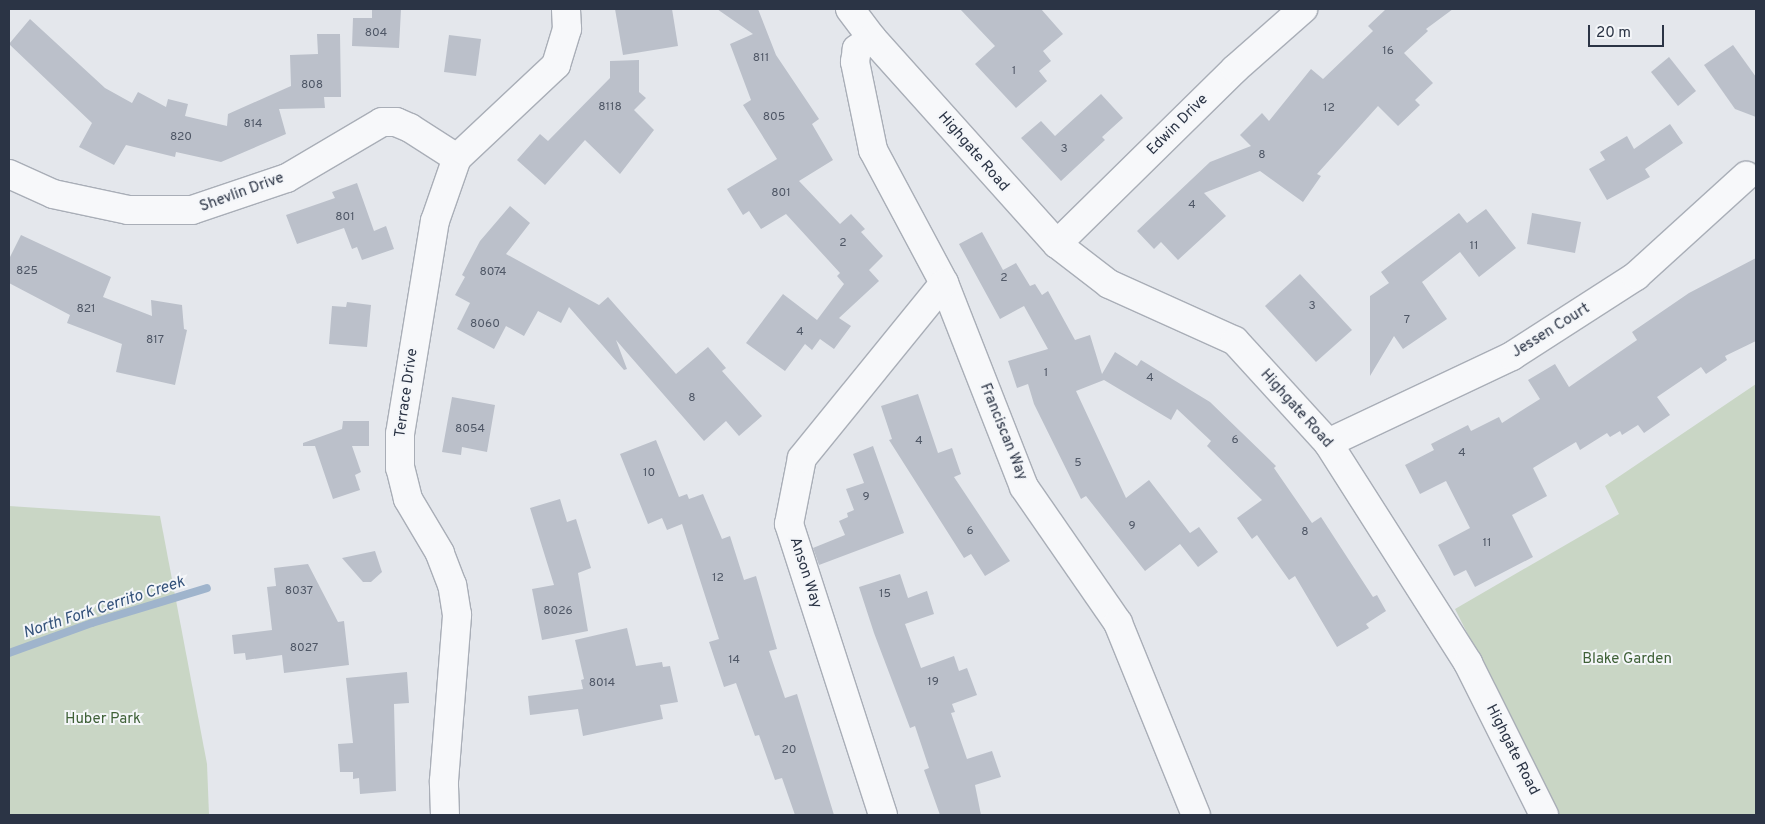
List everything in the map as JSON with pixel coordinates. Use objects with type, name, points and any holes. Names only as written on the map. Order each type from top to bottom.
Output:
[{"type":"street","name":"Terrace Drive","points":[[445,815],[444,781],[457,615],[452,585],[440,553],[408,499],[400,468],[400,434],[435,221],[456,158],[556,65],[567,29],[566,9]]},
{"type":"street","name":"Highgate Road","points":[[850,9],[872,38],[1057,244],[1110,284],[1235,342],[1328,443],[1468,663],[1544,815]]},
{"type":"street","name":"Edwin Drive","points":[[1057,244],[1235,69],[1303,9]]},
{"type":"street","name":"Franciscan Way","points":[[872,38],[857,49],[855,62],[873,150],[944,283],[1024,487],[1118,623],[1196,815]]},
{"type":"street","name":"Shevlin Drive","points":[[9,174],[53,194],[128,210],[192,210],[286,178],[382,122],[396,122],[410,128],[456,158]]},
{"type":"street","name":"Jessen Court","points":[[1328,443],[1512,356],[1636,276],[1746,176]]},
{"type":"street","name":"Anson Way","points":[[883,815],[789,524],[802,458],[944,283]]},
{"type":"green space","name":"Blake Garden","points":[[1756,384],[1756,815],[1559,815],[1455,609],[1619,514],[1605,486]]},
{"type":"green space","name":"Huber Park","points":[[9,506],[160,516],[207,764],[209,815],[9,815]]},
{"type":"building","points":[[372,9],[401,9],[399,48],[352,46],[353,18],[372,18]]},
{"type":"building","points":[[615,9],[672,9],[678,46],[623,55]]},
{"type":"building","points":[[717,9],[758,9],[776,55],[819,119],[812,124],[833,160],[799,181],[840,224],[851,214],[865,229],[861,232],[883,256],[869,270],[879,281],[839,318],[851,326],[834,349],[820,339],[812,350],[805,344],[785,371],[746,343],[783,294],[817,320],[844,284],[837,276],[840,273],[786,214],[761,229],[749,211],[743,215],[727,189],[777,159],[743,105],[751,100],[730,44],[753,34]]},
{"type":"building","points":[[960,9],[1041,9],[1063,34],[1043,51],[1051,61],[1039,71],[1047,81],[1016,108],[975,64],[995,46]]},
{"type":"building","points":[[1386,9],[1453,9],[1426,29],[1428,31],[1404,53],[1433,83],[1415,100],[1420,105],[1398,126],[1378,106],[1317,174],[1321,176],[1303,202],[1260,171],[1204,193],[1226,216],[1178,260],[1161,242],[1154,249],[1137,231],[1210,162],[1251,146],[1240,135],[1262,113],[1269,121],[1311,69],[1323,79],[1373,31],[1368,26]]},
{"type":"building","points":[[30,19],[105,88],[132,103],[138,92],[166,107],[168,99],[188,104],[185,116],[227,126],[228,114],[291,86],[290,55],[318,54],[317,34],[340,34],[341,97],[324,97],[325,108],[279,109],[286,134],[221,162],[176,152],[175,157],[126,145],[114,165],[79,147],[92,123],[9,44]]},
{"type":"building","points":[[449,35],[481,39],[476,76],[444,72]]},
{"type":"building","points":[[1733,45],[1756,77],[1756,117],[1735,109],[1704,65]]},
{"type":"building","points":[[1669,57],[1696,91],[1678,106],[1651,72]]},
{"type":"building","points":[[639,60],[639,92],[646,98],[634,110],[654,130],[620,174],[585,140],[545,185],[517,160],[540,134],[548,141],[610,78],[610,61]]},
{"type":"building","points":[[1101,94],[1123,118],[1102,137],[1105,140],[1061,181],[1021,138],[1041,121],[1055,136]]},
{"type":"building","points":[[1670,124],[1683,143],[1645,169],[1650,177],[1607,200],[1589,169],[1605,160],[1600,152],[1627,136],[1634,149]]},
{"type":"building","points":[[357,183],[374,231],[386,226],[394,249],[362,260],[357,247],[352,249],[344,228],[297,244],[286,215],[335,198],[332,192]]},
{"type":"building","points":[[510,206],[530,223],[506,254],[599,305],[608,297],[676,374],[708,347],[726,368],[722,371],[762,416],[739,436],[726,421],[704,441],[616,340],[627,369],[624,370],[569,307],[561,323],[538,311],[524,336],[506,326],[494,349],[457,329],[470,303],[455,295],[465,277],[462,275],[480,241]]},
{"type":"building","points":[[1486,209],[1516,248],[1479,277],[1460,252],[1422,282],[1447,319],[1403,349],[1394,336],[1370,376],[1370,296],[1389,283],[1381,272],[1459,213],[1467,223]]},
{"type":"building","points":[[1532,213],[1581,222],[1575,253],[1527,244]]},
{"type":"building","points":[[982,232],[1003,270],[1016,263],[1030,286],[1035,284],[1042,295],[1048,291],[1075,340],[1090,335],[1102,374],[1115,352],[1137,366],[1141,360],[1210,402],[1276,466],[1274,468],[1312,523],[1321,517],[1373,597],[1377,595],[1386,611],[1366,624],[1369,628],[1337,647],[1295,576],[1289,580],[1257,535],[1252,539],[1237,518],[1262,500],[1207,446],[1211,441],[1177,409],[1171,420],[1104,380],[1076,391],[1126,498],[1149,480],[1190,533],[1199,527],[1218,552],[1198,567],[1180,544],[1145,571],[1086,496],[1081,499],[1034,404],[1028,384],[1017,388],[1008,361],[1048,349],[1024,306],[1000,319],[959,244]]},
{"type":"building","points":[[21,235],[111,277],[103,297],[152,316],[151,300],[182,305],[184,329],[187,330],[175,385],[116,372],[122,344],[67,323],[70,315],[9,283],[9,259]]},
{"type":"building","points":[[1756,258],[1756,341],[1725,356],[1727,360],[1706,374],[1701,367],[1657,397],[1670,415],[1644,433],[1638,425],[1622,435],[1620,431],[1610,437],[1607,433],[1580,450],[1576,442],[1533,468],[1547,496],[1512,515],[1533,557],[1475,587],[1466,570],[1454,576],[1438,545],[1470,528],[1446,481],[1420,494],[1405,465],[1434,450],[1431,444],[1468,425],[1471,431],[1499,417],[1502,423],[1540,399],[1528,380],[1555,364],[1569,387],[1637,340],[1632,332],[1689,293]]},
{"type":"building","points":[[1300,274],[1352,330],[1316,362],[1265,306]]},
{"type":"building","points":[[347,302],[371,305],[367,347],[329,344],[332,306],[346,307]]},
{"type":"building","points":[[918,394],[938,453],[952,448],[961,474],[954,477],[1010,561],[985,576],[971,554],[964,558],[889,440],[892,439],[881,406]]},
{"type":"building","points":[[452,397],[495,405],[487,452],[462,447],[461,455],[442,452]]},
{"type":"building","points":[[343,421],[369,421],[369,446],[352,446],[361,472],[355,475],[360,490],[333,499],[315,446],[303,446],[303,443],[342,429]]},
{"type":"building","points":[[656,440],[679,497],[687,494],[689,499],[703,494],[722,539],[730,536],[744,580],[756,576],[777,649],[769,651],[785,698],[797,694],[834,815],[795,815],[782,778],[775,780],[759,735],[755,736],[736,683],[724,687],[709,642],[719,639],[682,524],[667,530],[662,518],[648,524],[620,454]]},
{"type":"building","points":[[873,446],[904,533],[819,565],[813,548],[845,535],[839,521],[848,517],[847,513],[854,510],[846,489],[864,483],[853,454]]},
{"type":"building","points":[[560,499],[567,522],[576,519],[591,568],[578,573],[588,631],[542,640],[532,589],[554,585],[530,508]]},
{"type":"building","points":[[375,551],[382,572],[371,582],[363,582],[342,558]]},
{"type":"building","points":[[308,564],[338,622],[344,621],[349,665],[284,673],[282,655],[246,660],[245,653],[234,654],[232,635],[272,630],[267,587],[276,586],[274,568]]},
{"type":"building","points":[[900,574],[908,598],[927,591],[934,614],[905,624],[921,668],[954,656],[959,671],[967,668],[977,695],[952,704],[955,712],[951,713],[967,759],[992,751],[1001,777],[975,785],[981,815],[940,815],[924,770],[929,768],[915,726],[910,728],[874,633],[859,587]]},
{"type":"building","points":[[627,628],[636,666],[662,662],[663,667],[670,666],[678,702],[660,705],[663,719],[583,736],[578,709],[530,715],[528,696],[583,689],[581,680],[584,679],[575,640]]},
{"type":"building","points":[[407,672],[409,703],[394,704],[396,791],[360,794],[359,778],[353,779],[353,772],[340,772],[338,744],[353,743],[346,678]]},
{"type":"waterway","name":"North Fork Cerrito Creek","points":[[9,653],[92,623],[207,588]]}]
